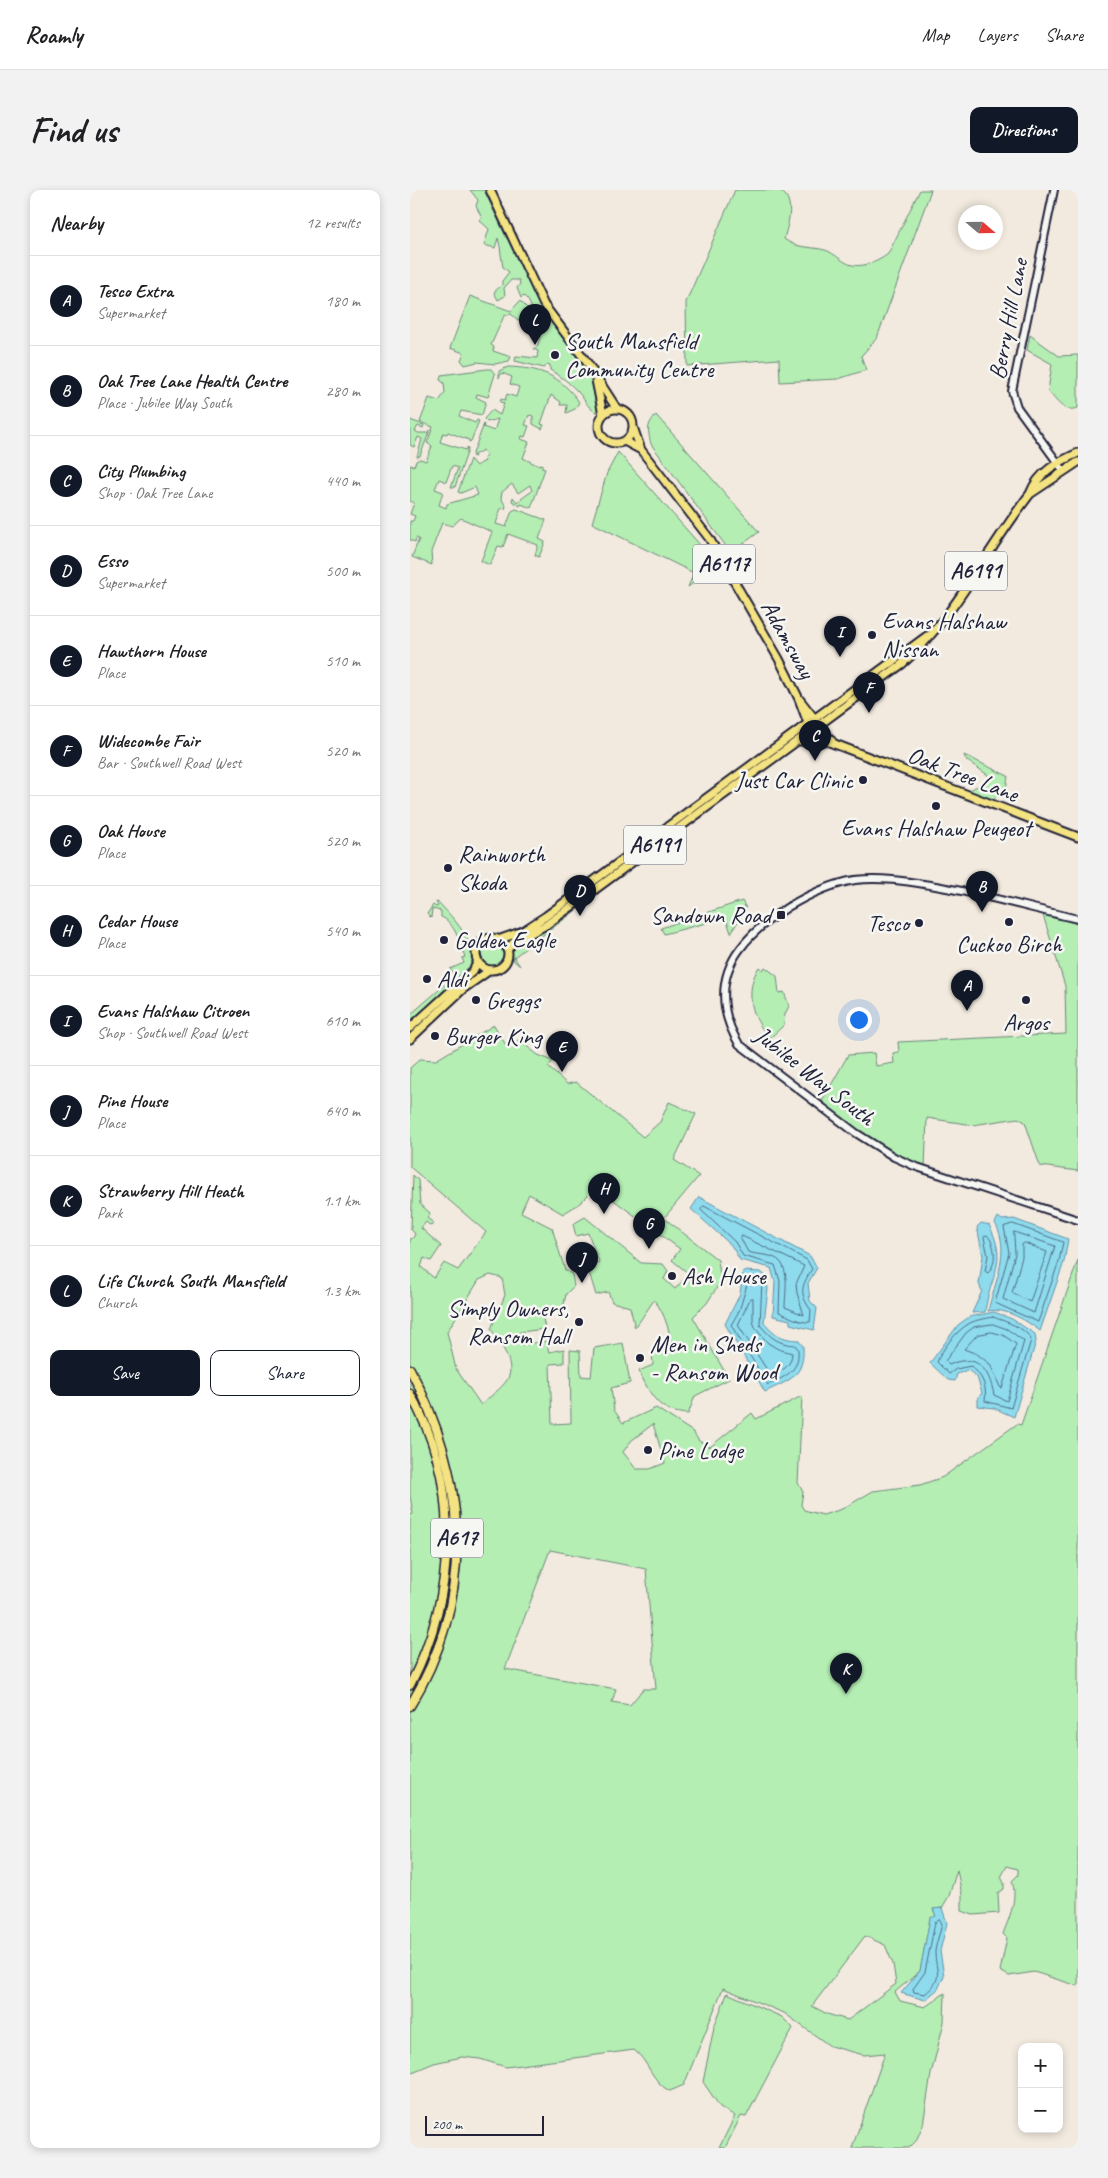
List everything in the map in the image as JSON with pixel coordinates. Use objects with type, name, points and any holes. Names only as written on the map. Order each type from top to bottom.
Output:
[{"type":"highway","name":"A617","points":[[410,1369],[423,1393],[442,1442],[452,1484],[457,1537],[455,1580],[446,1625],[432,1663],[410,1706]]},
{"type":"highway","name":"A617","points":[[410,1394],[433,1447],[443,1488],[447,1549],[446,1571],[437,1617],[421,1663],[410,1685]]},
{"type":"main road","name":"A6117","points":[[490,190],[544,305],[586,361],[617,409],[629,415],[633,427]]},
{"type":"main road","name":"A6117","points":[[596,379],[604,416],[600,430],[604,437],[612,442],[624,441]]},
{"type":"main road","points":[[604,416],[617,409]]},
{"type":"main road","points":[[624,441],[630,435],[633,427]]},
{"type":"main road","name":"Adamsway","points":[[633,427],[641,450],[709,538],[779,658],[813,725]]},
{"type":"main road","name":"Adamsway","points":[[624,441],[641,450]]},
{"type":"main road","name":"A6191","points":[[498,940],[523,931],[546,916],[772,750],[850,702],[924,646],[1030,494],[1034,483],[1058,462],[1078,453]]},
{"type":"main road","name":"A6191","points":[[1030,494],[1063,470],[1078,462]]},
{"type":"main road","name":"A6191","points":[[507,950],[519,939],[546,925],[798,741],[827,709],[930,635]]},
{"type":"main road","points":[[802,702],[815,709],[827,709]]},
{"type":"main road","name":"A6117","points":[[813,725],[825,742]]},
{"type":"main road","name":"A6117","points":[[813,725],[834,744]]},
{"type":"main road","name":"Oak Tree Lane","points":[[798,741],[834,744],[1078,837]]},
{"type":"main road","points":[[410,1039],[463,989],[490,970],[502,966],[507,958],[507,950],[498,940],[490,939],[482,942],[477,950],[478,961],[482,967],[490,970]]},
{"type":"main road","points":[[410,1028],[473,971],[478,961]]},
{"type":"street","name":"Berry Hill Lane","points":[[1054,190],[1012,391],[1017,407],[1063,470]]},
{"type":"street","name":"Jubilee Way South","points":[[1078,919],[963,890],[903,880],[854,880],[806,896],[750,934],[730,961],[723,986],[725,1013],[731,1030],[739,1044],[856,1133],[894,1157],[914,1166],[1078,1220]]},
{"type":"green space","points":[[470,190],[484,190],[520,262],[582,359],[592,379],[598,398],[598,413],[589,407],[569,383],[550,370],[550,365],[548,364],[544,368],[515,361],[516,356],[537,358],[538,351],[533,349],[537,347],[541,334],[535,331],[534,327],[526,323],[526,321],[518,320],[511,314],[504,316],[491,345],[494,347],[493,351],[511,357],[509,361],[495,364],[477,362],[465,365],[461,360],[464,353],[450,348],[470,296],[511,311],[520,301],[528,309],[523,316],[538,321],[528,300],[524,296],[521,298],[517,288],[520,284],[519,280],[511,280],[504,288],[505,296],[498,300],[494,292],[502,285],[502,281],[509,272],[503,267],[498,238],[495,248],[484,245],[489,229],[479,220],[482,218],[476,206],[478,200]]},
{"type":"green space","points":[[735,190],[778,190],[788,199],[790,212],[784,239],[799,246],[828,251],[845,262],[861,265],[873,263],[888,254],[920,190],[931,190],[877,338],[861,356],[866,370],[838,379],[780,382],[779,359],[687,366],[686,302]]},
{"type":"green space","points":[[1030,335],[1059,356],[1078,355],[1078,408],[1068,409],[1064,407],[1048,391],[1052,364],[1027,350]]},
{"type":"green space","points":[[508,367],[540,371],[557,379],[579,402],[575,409],[566,413],[567,405],[560,405],[561,402],[551,395],[541,424],[544,425],[542,429],[533,424],[533,416],[529,415],[525,425],[529,426],[525,437],[522,436],[521,439],[529,442],[523,458],[537,465],[542,464],[542,468],[545,469],[531,508],[521,504],[520,506],[512,501],[513,497],[517,502],[532,491],[530,485],[518,493],[512,484],[502,492],[501,498],[506,506],[505,509],[501,508],[496,524],[506,527],[512,511],[516,509],[546,520],[539,539],[545,542],[539,557],[535,555],[538,545],[508,534],[503,547],[498,546],[490,565],[481,561],[492,532],[461,518],[452,526],[442,523],[431,552],[432,565],[412,557],[419,539],[416,538],[415,542],[410,540],[410,521],[413,521],[415,516],[410,514],[414,503],[410,501],[410,465],[414,466],[416,461],[420,459],[426,461],[432,446],[427,443],[433,427],[420,422],[429,398],[439,401],[445,393],[444,383],[440,380],[441,375],[487,369],[491,369],[495,374],[488,397],[477,394],[476,397],[486,402],[482,415],[461,411],[459,416],[475,423],[477,420],[479,421],[471,441],[469,442],[469,440],[448,432],[447,434],[443,433],[440,442],[466,450],[467,447],[468,450],[455,487],[451,487],[458,468],[452,466],[446,482],[439,479],[435,489],[443,492],[439,505],[446,508],[447,504],[478,495],[475,487],[461,493],[458,492],[470,459],[476,466],[485,461],[484,458],[487,456],[483,450],[474,455],[475,457],[472,456],[484,424],[483,427],[494,431],[498,419],[487,422],[484,419],[492,410],[500,415],[504,403],[500,402],[501,399],[505,400],[507,394],[516,397],[519,387],[510,384],[512,377],[502,373],[499,378],[499,371]]},
{"type":"green space","points":[[656,415],[759,532],[731,553],[651,444],[649,428]]},
{"type":"green space","points":[[410,420],[424,425],[423,428],[418,426],[415,431],[418,433],[427,433],[430,430],[420,456],[417,457],[422,439],[418,437],[414,447],[410,445]]},
{"type":"green space","points":[[618,452],[716,563],[716,566],[688,587],[694,573],[592,523],[607,473]]},
{"type":"green space","points":[[964,755],[1008,776],[1006,789],[992,800],[968,791],[989,780],[988,775],[966,760]]},
{"type":"green space","points":[[597,891],[599,893],[514,957],[520,966],[514,961],[511,952],[516,944]]},
{"type":"green space","points":[[742,901],[746,908],[731,933],[726,918],[664,934],[661,928]]},
{"type":"green space","points":[[436,902],[439,903],[462,930],[470,947],[472,964],[410,1022],[410,1015],[455,976],[450,969],[464,963],[462,958],[465,957],[456,934],[450,923],[441,917],[441,911],[432,909],[431,918],[427,914],[433,905],[438,906]]},
{"type":"green space","points":[[1043,915],[1078,924],[1078,1171],[1040,1166],[1025,1122],[1018,1118],[973,1125],[927,1118],[925,1167],[897,1154],[871,1138],[821,1103],[848,1055],[874,1053],[876,1066],[894,1063],[893,1053],[899,1052],[898,1042],[1066,1034],[1065,986]]},
{"type":"green space","points":[[493,942],[501,946],[505,954],[501,962],[493,966],[485,962],[481,954],[485,946]]},
{"type":"green space","points":[[759,967],[763,970],[765,967],[777,976],[779,993],[784,992],[789,1006],[785,1014],[784,1025],[770,1038],[758,1022],[752,1004],[752,985]]},
{"type":"green space","points":[[494,1025],[507,1047],[519,1040],[538,1055],[553,1061],[548,1067],[567,1084],[576,1082],[643,1137],[660,1122],[669,1102],[696,1114],[674,1160],[699,1176],[664,1218],[718,1260],[721,1281],[707,1303],[693,1317],[729,1379],[695,1396],[688,1414],[669,1410],[662,1406],[652,1395],[639,1371],[653,1365],[652,1352],[673,1351],[662,1311],[654,1300],[635,1328],[630,1307],[612,1302],[608,1292],[596,1295],[587,1266],[599,1262],[588,1233],[576,1236],[573,1224],[585,1217],[641,1263],[663,1264],[668,1271],[664,1279],[675,1289],[689,1274],[672,1260],[680,1249],[596,1187],[580,1203],[563,1214],[529,1194],[521,1212],[552,1228],[565,1270],[572,1274],[574,1286],[566,1294],[563,1309],[542,1313],[545,1329],[520,1332],[521,1345],[546,1341],[549,1352],[564,1349],[564,1363],[550,1364],[552,1424],[571,1423],[570,1350],[580,1351],[581,1376],[591,1377],[594,1348],[623,1343],[630,1383],[611,1388],[614,1410],[623,1423],[656,1408],[693,1432],[699,1441],[710,1447],[752,1413],[756,1419],[802,1396],[798,1483],[803,1492],[801,1505],[804,1510],[823,1515],[842,1509],[873,1491],[920,1485],[943,1477],[1017,1424],[1021,1425],[1078,1260],[1078,1986],[1034,1972],[1009,1976],[1000,1971],[1007,1938],[1003,1934],[1010,1915],[1014,1895],[1012,1881],[1018,1875],[1018,1869],[1007,1866],[1001,1877],[1004,1889],[998,1893],[999,1913],[973,1915],[962,1911],[962,1895],[957,1870],[949,1896],[942,1908],[933,1909],[936,1916],[930,1919],[920,1971],[895,1992],[900,2001],[925,2007],[945,1993],[944,2022],[931,2074],[923,2125],[916,2141],[909,2148],[852,2148],[885,2053],[864,2055],[830,2046],[784,2013],[723,1988],[684,2085],[670,2091],[659,2083],[634,2050],[506,2067],[480,2059],[462,2057],[434,2063],[410,2073],[410,1515],[413,1514],[410,1496],[410,1239],[415,1234],[411,1229],[413,1175],[418,1180],[420,1204],[430,1213],[427,1218],[434,1223],[431,1226],[426,1222],[421,1228],[441,1246],[431,1261],[424,1258],[421,1267],[434,1278],[444,1263],[458,1270],[486,1232],[410,1167],[410,1068],[420,1059],[436,1060]],"holes":[[[490,1275],[502,1278],[505,1295],[491,1329],[506,1353],[510,1367],[510,1374],[507,1380],[481,1405],[456,1369],[447,1332],[479,1280]],[[653,1424],[665,1463],[650,1469],[636,1469],[623,1452],[631,1441]],[[550,1550],[646,1569],[656,1689],[643,1689],[630,1705],[612,1702],[616,1689],[505,1669]],[[865,1936],[885,1945],[893,1964],[896,1984],[848,2020],[827,2014],[812,2006]]]},
{"type":"green space","points":[[727,1993],[782,2017],[793,2028],[746,2117],[741,2116],[725,2148],[719,2148],[735,2116],[720,2107],[703,2082],[714,2027]]},
{"type":"water","points":[[699,1197],[810,1256],[817,1268],[808,1283],[810,1301],[817,1308],[814,1330],[790,1324],[790,1320],[773,1316],[775,1282],[771,1268],[740,1260],[731,1245],[691,1209]]},
{"type":"water","points":[[998,1217],[1002,1220],[1014,1219],[1068,1239],[1064,1262],[1040,1331],[1022,1319],[1008,1313],[995,1310],[988,1311],[1002,1255],[1000,1234],[995,1223]]},
{"type":"water","points":[[981,1223],[989,1225],[998,1249],[998,1259],[985,1312],[972,1313],[982,1291],[979,1284],[983,1256],[977,1227]]},
{"type":"water","points":[[743,1271],[761,1272],[766,1276],[768,1289],[764,1322],[779,1336],[798,1340],[803,1346],[801,1365],[794,1376],[765,1392],[725,1324],[740,1294]]},
{"type":"water","points":[[994,1312],[1012,1319],[1035,1334],[1036,1341],[1014,1417],[994,1408],[978,1406],[978,1398],[982,1393],[977,1377],[968,1370],[957,1374],[955,1381],[948,1380],[930,1363],[958,1325],[969,1317]]},
{"type":"water","points":[[942,1908],[947,1923],[940,1951],[944,1976],[938,1989],[925,2000],[901,1993],[920,1971],[930,1918],[936,1916],[933,1909]]},
{"type":"place","name":"Life Church South Mansfield","points":[[535,345]]},
{"type":"place","name":"South Mansfield Community Centre","points":[[555,355]]},
{"type":"place","name":"Evans Halshaw Nissan","points":[[872,635]]},
{"type":"place","name":"Evans Halshaw Citroen","points":[[840,657]]},
{"type":"place","name":"Widecombe Fair","points":[[869,713]]},
{"type":"place","name":"City Plumbing","points":[[815,761]]},
{"type":"place","name":"Just Car Clinic","points":[[863,780]]},
{"type":"place","name":"Evans Halshaw Peugeot","points":[[936,806]]},
{"type":"place","name":"Rainworth Skoda","points":[[448,868]]},
{"type":"place","name":"Oak Tree Lane Health Centre","points":[[982,912]]},
{"type":"place","name":"Sandown Road","points":[[781,915]]},
{"type":"place","name":"Esso","points":[[580,916]]},
{"type":"place","name":"Cuckoo Birch","points":[[1009,922]]},
{"type":"place","name":"Tesco","points":[[919,923]]},
{"type":"place","name":"Golden Eagle","points":[[444,940]]},
{"type":"place","name":"Aldi","points":[[427,979]]},
{"type":"place","name":"Greggs","points":[[476,1000]]},
{"type":"place","name":"Argos","points":[[1026,1000]]},
{"type":"place","name":"Tesco Extra","points":[[967,1011]]},
{"type":"place","name":"Burger King","points":[[435,1036]]},
{"type":"place","name":"Hawthorn House","points":[[562,1072]]},
{"type":"place","name":"Cedar House","points":[[604,1214]]},
{"type":"place","name":"Oak House","points":[[649,1249]]},
{"type":"place","name":"Ash House","points":[[672,1276]]},
{"type":"place","name":"Pine House","points":[[582,1283]]},
{"type":"place","name":"Simply Owners, Ransom Hall","points":[[579,1322]]},
{"type":"place","name":"Men in Sheds - Ransom Wood","points":[[640,1358]]},
{"type":"place","name":"Pine Lodge","points":[[648,1450]]},
{"type":"place","name":"Strawberry Hill Heath","points":[[846,1694]]}]
